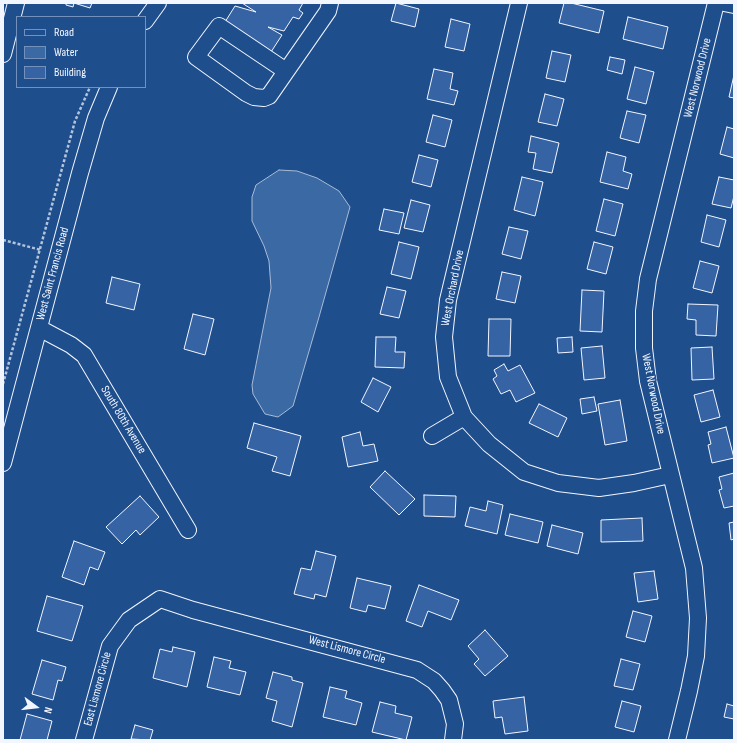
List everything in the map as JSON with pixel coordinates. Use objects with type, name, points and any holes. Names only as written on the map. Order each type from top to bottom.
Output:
[{"type":"street","points":[[3,54],[16,3]]},
{"type":"street","points":[[146,20],[158,3]]},
{"type":"street","points":[[286,71],[219,26],[196,57],[246,93],[260,98],[270,96],[328,11],[330,3]]},
{"type":"street","name":"West Orchard Drive","points":[[519,3],[448,300],[444,337],[448,377],[464,417],[489,444],[524,472],[558,483],[599,488],[634,483],[670,475]]},
{"type":"street","name":"West Norwood Drive","points":[[677,740],[696,656],[698,618],[694,568],[648,381],[644,348],[644,311],[648,279],[716,3]]},
{"type":"street","points":[[724,3],[734,6]]},
{"type":"street","name":"West Saint Francis Road","points":[[3,463],[80,173],[96,118],[109,88]]},
{"type":"street","name":"South 80th Avenue","points":[[39,328],[71,345],[84,355],[188,530]]},
{"type":"street","points":[[432,436],[464,417]]},
{"type":"street","name":"East Lismore Circle","points":[[84,740],[110,646],[129,620],[160,599],[193,610]]},
{"type":"street","name":"West Lismore Circle","points":[[193,610],[417,670],[434,681],[449,700],[455,724],[454,740]]},
{"type":"path","points":[[3,384],[75,121],[90,88]]},
{"type":"path","points":[[3,240],[40,250]]},
{"type":"water","points":[[279,170],[297,171],[317,178],[339,191],[350,207],[293,406],[278,417],[265,414],[253,394],[252,385],[271,288],[269,261],[264,246],[252,221],[252,197],[256,185]]},
{"type":"building","points":[[66,3],[74,3],[73,7],[66,5]]},
{"type":"building","points":[[74,3],[92,3],[90,8]]},
{"type":"building","points":[[242,3],[303,3],[299,10],[303,13],[299,19],[293,17],[284,31],[268,27],[282,35],[271,52],[225,22],[235,6],[256,12]]},
{"type":"building","points":[[396,3],[419,9],[415,27],[391,21]]},
{"type":"building","points":[[564,3],[571,3],[604,11],[599,33],[559,23]]},
{"type":"building","points":[[628,17],[668,27],[663,49],[623,39]]},
{"type":"building","points":[[451,19],[470,24],[464,51],[445,47]]},
{"type":"building","points":[[552,51],[571,55],[565,82],[546,78]]},
{"type":"building","points":[[610,57],[625,60],[622,74],[607,70]]},
{"type":"building","points":[[635,67],[654,72],[646,104],[627,99]]},
{"type":"building","points":[[434,69],[453,73],[450,89],[458,91],[454,105],[427,99]]},
{"type":"building","points":[[734,75],[734,98],[729,97]]},
{"type":"building","points":[[545,94],[564,99],[557,126],[538,122]]},
{"type":"building","points":[[627,111],[646,115],[639,143],[620,138]]},
{"type":"building","points":[[433,115],[452,120],[445,147],[426,142]]},
{"type":"building","points":[[727,127],[734,129],[734,158],[720,154]]},
{"type":"building","points":[[531,136],[559,143],[552,173],[533,169],[536,153],[528,152]]},
{"type":"building","points":[[607,152],[626,157],[623,171],[632,174],[628,189],[600,182]]},
{"type":"building","points":[[419,155],[438,160],[431,187],[412,182]]},
{"type":"building","points":[[522,177],[543,182],[535,216],[514,210]]},
{"type":"building","points":[[719,177],[734,180],[734,196],[731,208],[712,204]]},
{"type":"building","points":[[604,199],[623,204],[615,236],[596,231]]},
{"type":"building","points":[[411,200],[430,205],[423,232],[404,228]]},
{"type":"building","points":[[384,209],[404,213],[399,234],[379,230]]},
{"type":"building","points":[[707,215],[726,220],[719,247],[701,242]]},
{"type":"building","points":[[509,227],[528,231],[521,259],[502,254]]},
{"type":"building","points":[[399,242],[419,247],[411,279],[391,274]]},
{"type":"building","points":[[594,242],[613,247],[606,274],[587,269]]},
{"type":"building","points":[[700,261],[719,266],[712,293],[693,288]]},
{"type":"building","points":[[502,272],[521,276],[515,303],[496,299]]},
{"type":"building","points":[[112,277],[140,284],[134,310],[106,303]]},
{"type":"building","points":[[387,287],[406,291],[399,318],[380,314]]},
{"type":"building","points":[[582,290],[604,291],[602,332],[580,331]]},
{"type":"building","points":[[688,304],[718,305],[716,336],[696,335],[696,320],[687,319]]},
{"type":"building","points":[[193,314],[214,319],[205,355],[184,349]]},
{"type":"building","points":[[489,319],[511,319],[510,356],[488,356]]},
{"type":"building","points":[[376,337],[396,337],[395,352],[405,352],[404,368],[375,367]]},
{"type":"building","points":[[572,337],[573,352],[558,353],[557,338]]},
{"type":"building","points":[[602,346],[605,378],[584,380],[581,348]]},
{"type":"building","points":[[712,347],[714,379],[692,380],[691,348]]},
{"type":"building","points":[[504,364],[508,371],[520,365],[535,393],[516,402],[510,390],[501,394],[493,379],[497,376],[494,370]]},
{"type":"building","points":[[373,378],[391,387],[378,412],[361,402]]},
{"type":"building","points":[[713,390],[720,417],[701,422],[694,395]]},
{"type":"building","points":[[594,397],[597,411],[582,414],[580,399]]},
{"type":"building","points":[[620,400],[627,441],[605,445],[598,404]]},
{"type":"building","points":[[539,404],[567,418],[558,437],[529,423]]},
{"type":"building","points":[[254,423],[301,436],[290,476],[272,471],[277,457],[247,448]]},
{"type":"building","points":[[726,427],[734,458],[712,463],[708,445],[711,444],[708,432]]},
{"type":"building","points":[[360,432],[363,446],[374,444],[378,461],[348,467],[342,437]]},
{"type":"building","points":[[385,471],[415,499],[399,515],[370,487]]},
{"type":"building","points":[[734,473],[734,506],[724,508],[719,490],[722,489],[719,477]]},
{"type":"building","points":[[424,495],[456,496],[455,517],[424,516]]},
{"type":"building","points":[[140,496],[159,517],[140,535],[136,530],[122,544],[106,527]]},
{"type":"building","points":[[488,501],[503,505],[497,534],[465,526],[470,507],[486,511]]},
{"type":"building","points":[[510,514],[543,522],[538,543],[505,535]]},
{"type":"building","points":[[642,518],[643,541],[601,542],[601,520]]},
{"type":"building","points":[[734,522],[734,539],[731,540],[729,523]]},
{"type":"building","points":[[552,525],[583,533],[578,554],[547,546]]},
{"type":"building","points":[[74,541],[105,552],[98,570],[90,567],[84,585],[62,577]]},
{"type":"building","points":[[316,551],[336,556],[326,597],[315,594],[314,599],[294,594],[301,568],[311,570]]},
{"type":"building","points":[[654,571],[658,599],[638,602],[634,573]]},
{"type":"building","points":[[357,578],[391,586],[385,609],[368,605],[366,612],[350,608]]},
{"type":"building","points":[[419,585],[459,600],[451,620],[428,611],[422,627],[406,621]]},
{"type":"building","points":[[47,596],[83,606],[72,641],[37,631]]},
{"type":"building","points":[[633,611],[652,616],[645,642],[626,637]]},
{"type":"building","points":[[485,630],[508,656],[485,676],[474,664],[479,659],[468,646]]},
{"type":"building","points":[[173,647],[195,652],[187,687],[153,678],[160,649],[172,652]]},
{"type":"building","points":[[214,657],[231,661],[229,668],[246,672],[240,695],[207,687]]},
{"type":"building","points":[[621,659],[640,664],[633,690],[614,686]]},
{"type":"building","points":[[42,660],[66,667],[62,681],[58,680],[53,700],[32,694]]},
{"type":"building","points":[[273,672],[292,677],[292,680],[303,683],[292,727],[272,721],[277,701],[266,698]]},
{"type":"building","points":[[330,687],[347,691],[345,698],[362,703],[356,725],[323,717]]},
{"type":"building","points":[[524,697],[528,731],[505,734],[502,717],[495,718],[493,701]]},
{"type":"building","points":[[622,701],[641,706],[634,732],[615,727]]},
{"type":"building","points":[[380,702],[396,706],[395,713],[412,717],[406,740],[372,732]]},
{"type":"building","points":[[727,704],[734,706],[734,719],[724,717]]},
{"type":"building","points":[[27,714],[52,721],[47,740],[20,740]]},
{"type":"building","points":[[135,725],[153,730],[150,740],[131,739]]}]
